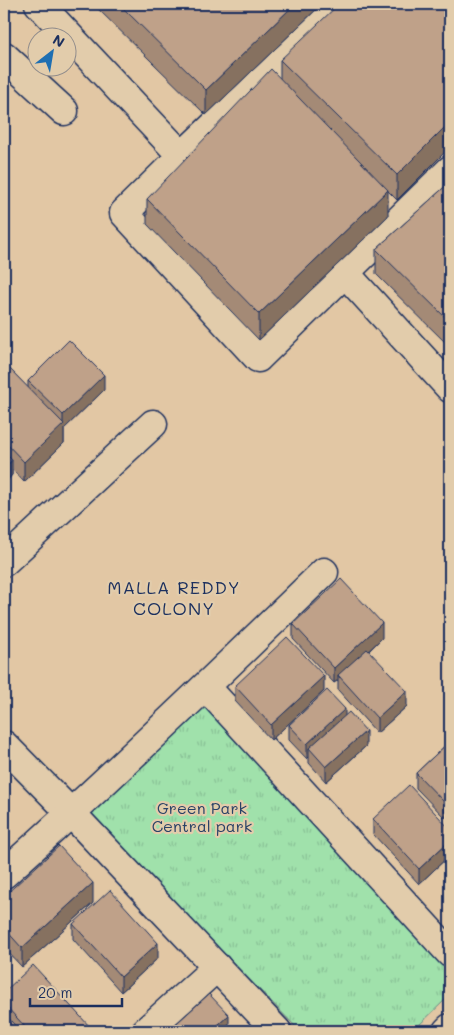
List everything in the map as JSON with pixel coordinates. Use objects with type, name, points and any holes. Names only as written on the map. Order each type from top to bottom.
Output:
[{"type":"street","points":[[39,4],[182,156]]},
{"type":"street","points":[[340,4],[124,213],[258,358],[450,170]]},
{"type":"street","points":[[4,56],[64,111]]},
{"type":"street","points":[[345,273],[450,388]]},
{"type":"street","points":[[4,562],[153,424]]},
{"type":"street","points":[[4,874],[206,687],[324,572]]},
{"type":"street","points":[[206,687],[450,953]]},
{"type":"street","points":[[4,745],[72,813],[277,1031]]},
{"type":"street","points":[[146,1031],[217,967]]},
{"type":"street","points":[[446,1031],[450,1028]]},
{"type":"green space","name":"Green Park Central park","points":[[205,703],[450,969],[450,995],[413,1031],[300,1031],[88,814]]},
{"type":"building","points":[[119,4],[295,4],[206,90]]},
{"type":"building","points":[[339,4],[450,4],[450,122],[397,175],[280,60]]},
{"type":"building","points":[[271,69],[388,190],[259,314],[147,199]]},
{"type":"building","points":[[450,182],[450,322],[376,249]]},
{"type":"building","points":[[69,340],[104,375],[63,415],[28,381]]},
{"type":"building","points":[[4,363],[64,424],[24,462],[4,441]]},
{"type":"building","points":[[4,452],[12,460],[4,469]]},
{"type":"building","points":[[341,579],[382,623],[334,668],[293,624]]},
{"type":"building","points":[[287,637],[324,676],[271,725],[235,686]]},
{"type":"building","points":[[367,649],[407,691],[377,718],[338,675]]},
{"type":"building","points":[[327,690],[345,709],[307,744],[289,725]]},
{"type":"building","points":[[349,712],[366,731],[326,767],[309,748]]},
{"type":"building","points":[[450,741],[450,798],[445,803],[416,773]]},
{"type":"building","points":[[409,785],[450,829],[450,840],[419,869],[373,819]]},
{"type":"building","points":[[59,846],[93,883],[22,948],[4,928],[4,896]]},
{"type":"building","points":[[110,890],[158,943],[121,977],[73,924]]},
{"type":"building","points":[[33,965],[91,1028],[87,1031],[29,1031],[4,1004],[4,992]]},
{"type":"building","points":[[209,994],[229,1015],[211,1031],[168,1031]]},
{"type":"building","points":[[4,1013],[20,1031],[4,1031]]},
{"type":"district","name":"MALLA REDDY COLONY","points":[[174,598]]}]
